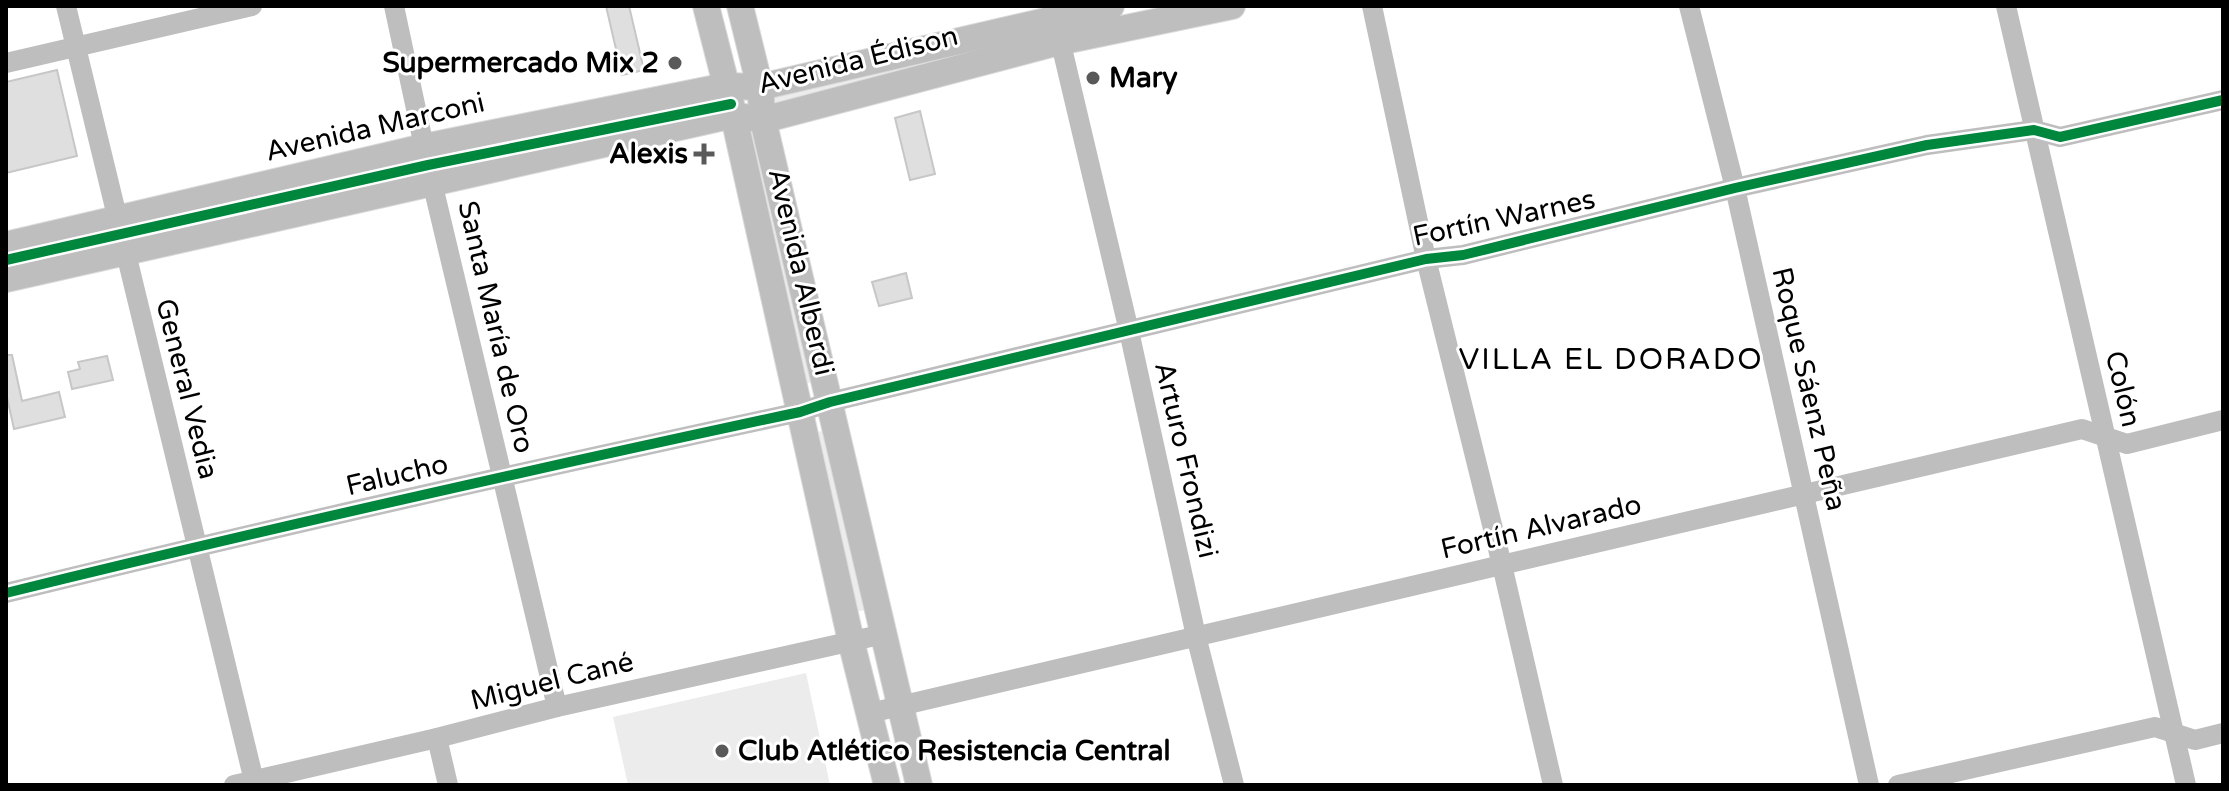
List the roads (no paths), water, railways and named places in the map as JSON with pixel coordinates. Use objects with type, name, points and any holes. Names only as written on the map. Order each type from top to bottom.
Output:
[{"type":"main road","name":"Avenida Alberdi","points":[[706,6],[851,641],[887,785]]},
{"type":"main road","name":"Avenida Alberdi","points":[[740,6],[760,87],[763,120],[919,785]]},
{"type":"main road","name":"Avenida Édison","points":[[733,115],[763,120],[1111,6]]},
{"type":"main road","name":"Avenida Édison","points":[[760,87],[1055,22],[1232,6]]},
{"type":"main road","name":"Avenida Marconi","points":[[6,245],[424,147],[726,86],[760,87]]},
{"type":"main road","points":[[6,279],[733,115]]},
{"type":"street","name":"General Vedia","points":[[66,6],[198,546],[247,783]]},
{"type":"street","points":[[6,63],[252,6]]},
{"type":"street","name":"Santa María de Oro","points":[[394,6],[424,147],[557,707]]},
{"type":"street","points":[[1372,6],[1426,259],[1553,785]]},
{"type":"street","name":"Roque Sáenz Peña","points":[[1689,6],[1735,188],[1869,785]]},
{"type":"street","name":"Colón","points":[[2006,6],[2186,785]]},
{"type":"street","name":"Arturo Frondizi","points":[[1055,22],[1129,331],[1196,636],[1234,785]]},
{"type":"street","name":"Fortín Warnes","points":[[800,412],[830,402],[1426,259],[1463,255],[1735,188],[1927,145],[2034,130],[2060,137],[2223,100]]},
{"type":"street","name":"Falucho","points":[[6,593],[503,476],[800,412]]},
{"type":"street","name":"Fortín Alvarado","points":[[870,713],[2082,429],[2127,444],[2223,420]]},
{"type":"street","name":"Miguel Cané","points":[[247,783],[557,707],[884,634]]},
{"type":"street","points":[[1898,785],[2155,727],[2195,740],[2223,733]]},
{"type":"street","points":[[437,738],[448,785]]},
{"type":"place","name":"Supermercado Mix 2","points":[[675,63]]},
{"type":"place","name":"Mary","points":[[1093,78]]},
{"type":"place","name":"Alexis","points":[[704,154]]},
{"type":"place","name":"Club Atlético Resistencia Central","points":[[722,751]]},
{"type":"district","name":"VILLA EL DORADO","points":[[1611,359]]}]
